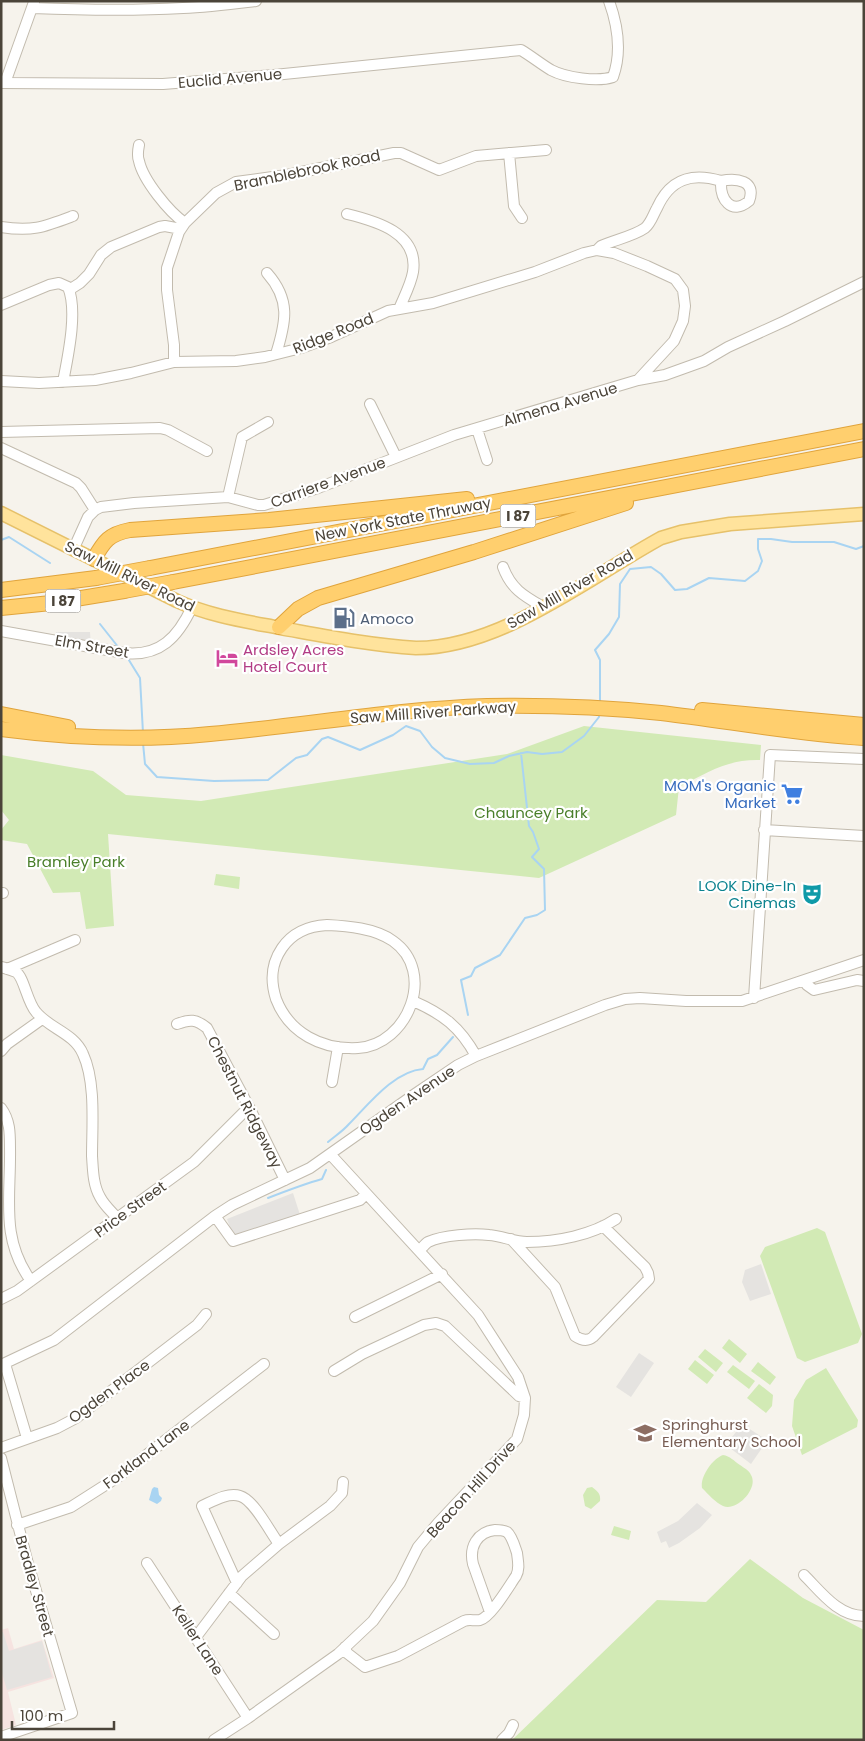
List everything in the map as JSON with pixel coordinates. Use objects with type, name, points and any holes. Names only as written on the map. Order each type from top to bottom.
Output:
[{"type":"highway","name":"New York State Thruway","points":[[1,590],[96,578],[864,431]]},
{"type":"highway","name":"New York State Thruway","points":[[1,608],[51,603],[173,582],[864,449]]},
{"type":"highway","points":[[279,628],[298,609],[318,598],[711,479]]},
{"type":"highway","points":[[94,559],[105,540],[130,530],[269,520],[550,491]]},
{"type":"highway","name":"Saw Mill River Parkway","points":[[1,730],[84,737],[153,733],[442,700],[517,698],[864,725]]},
{"type":"highway","name":"Saw Mill River Parkway","points":[[609,705],[792,731],[864,738]]},
{"type":"highway","points":[[1,714],[68,727]]},
{"type":"highway","name":"Saw Mill River Parkway","points":[[1,721],[131,734]]},
{"type":"main road","name":"Saw Mill River Road","points":[[1,513],[192,607],[230,618],[308,634],[425,648],[478,637],[512,624],[661,538],[681,532],[730,524],[864,514]]},
{"type":"street","points":[[3,83],[33,4],[76,10],[183,8],[256,1]]},
{"type":"street","name":"Euclid Avenue","points":[[3,83],[163,84],[274,75],[522,50],[553,71],[604,80],[614,77],[619,50],[615,17],[609,1]]},
{"type":"street","points":[[139,145],[138,158],[145,178],[183,226],[168,268],[167,290],[174,345],[174,362]]},
{"type":"street","points":[[522,218],[514,206],[509,153],[546,150]]},
{"type":"street","name":"Bramblebrook Road","points":[[183,226],[216,193],[236,182],[286,175],[394,153],[401,153],[438,170],[476,156],[509,153]]},
{"type":"street","name":"Ridge Road","points":[[1,381],[39,383],[104,378],[174,362],[236,361],[300,348],[388,311],[433,303],[535,272],[584,253],[597,250],[601,246],[644,229],[650,223],[669,188],[680,181],[695,176],[721,181]]},
{"type":"street","points":[[346,214],[379,224],[392,230],[405,241],[413,259],[413,273],[399,309]]},
{"type":"street","points":[[1,227],[31,230],[73,216]]},
{"type":"street","points":[[69,290],[89,274],[101,256],[111,247],[159,227],[183,226]]},
{"type":"street","points":[[597,250],[614,253],[675,279],[683,290],[684,321],[674,341],[638,380]]},
{"type":"street","points":[[267,273],[276,284],[284,304],[285,325],[276,354]]},
{"type":"street","name":"Almena Avenue","points":[[412,450],[638,380],[665,375],[708,359],[728,347],[784,322],[864,282]]},
{"type":"street","points":[[1,305],[49,285],[59,283],[68,287],[71,296],[71,345],[63,382]]},
{"type":"street","points":[[370,404],[396,457]]},
{"type":"street","points":[[228,497],[242,436],[268,422]]},
{"type":"street","points":[[1,432],[160,428],[168,430],[207,451]]},
{"type":"street","points":[[477,429],[487,460]]},
{"type":"street","points":[[1,448],[76,483],[81,488],[95,510],[88,517],[74,548]]},
{"type":"street","name":"Carriere Avenue","points":[[95,510],[101,507],[134,503],[228,497],[264,505],[318,488],[412,450]]},
{"type":"street","points":[[504,567],[507,579],[522,596],[543,607]]},
{"type":"street","name":"Elm Street","points":[[1,631],[137,653],[157,648],[174,638],[192,607]]},
{"type":"street","points":[[754,998],[770,755],[864,759]]},
{"type":"street","points":[[764,830],[864,836]]},
{"type":"street","points":[[341,926],[372,932],[391,939],[404,952],[412,967],[415,987],[413,1001],[400,1025],[387,1037],[360,1048],[338,1048],[320,1043],[299,1031],[287,1019],[278,1003],[273,986],[273,967],[278,954],[293,935],[311,927],[341,926]]},
{"type":"street","points":[[4,968],[75,940]]},
{"type":"street","name":"Ogden Avenue","points":[[3,1364],[54,1340],[232,1205],[310,1168],[415,1094],[458,1065],[476,1056],[605,1005],[625,999],[742,1001],[864,960]]},
{"type":"street","points":[[4,968],[15,972],[21,977],[26,994],[34,1010],[42,1019],[76,1042],[83,1054],[89,1074],[92,1104],[95,1184],[100,1198],[117,1218]]},
{"type":"street","points":[[805,980],[810,988],[814,990],[857,980],[864,981]]},
{"type":"street","points":[[413,1001],[445,1018],[458,1029],[476,1056]]},
{"type":"street","points":[[1,1050],[42,1019]]},
{"type":"street","name":"Chestnut Ridgeway","points":[[177,1024],[188,1020],[197,1020],[207,1028],[250,1107],[285,1180]]},
{"type":"street","points":[[332,1082],[338,1048]]},
{"type":"street","name":"Price Street","points":[[1,1298],[17,1291],[194,1162],[250,1107]]},
{"type":"street","points":[[1,1108],[10,1125],[7,1218],[11,1242],[22,1270],[31,1281]]},
{"type":"street","name":"Beacon Hill Drive","points":[[214,1740],[248,1718],[346,1647],[373,1621],[400,1583],[418,1547],[517,1439],[524,1415],[525,1398],[518,1378],[478,1315],[330,1154]]},
{"type":"street","points":[[216,1216],[233,1242],[360,1200],[366,1194]]},
{"type":"street","points":[[420,1250],[428,1243],[454,1236],[488,1234],[525,1242],[550,1241],[589,1232],[616,1219]]},
{"type":"street","points":[[511,1239],[555,1287],[575,1336],[581,1340],[586,1340],[593,1337],[649,1279],[645,1267],[603,1226]]},
{"type":"street","points":[[354,1317],[442,1274]]},
{"type":"street","name":"Ogden Place","points":[[1,1448],[57,1428],[76,1418],[197,1324],[206,1314]]},
{"type":"street","points":[[334,1371],[389,1340],[424,1325],[436,1323],[445,1326],[519,1396],[525,1398]]},
{"type":"street","points":[[3,1364],[27,1438]]},
{"type":"street","name":"Forkland Lane","points":[[18,1525],[71,1507],[118,1477],[264,1364]]},
{"type":"street","name":"Bradley Street","points":[[1,1458],[18,1525],[72,1713],[1,1737]]},
{"type":"street","points":[[196,1637],[242,1576],[279,1544],[330,1506],[342,1493],[343,1482]]},
{"type":"street","points":[[238,1583],[202,1506],[230,1496],[240,1496],[251,1503],[279,1544]]},
{"type":"street","points":[[346,1647],[347,1653],[366,1667],[398,1656],[464,1621],[469,1619],[479,1620],[490,1612],[519,1570],[516,1548],[509,1535],[502,1530],[482,1534],[476,1540],[471,1556],[490,1612]]},
{"type":"street","name":"Keller Lane","points":[[147,1563],[248,1718]]},
{"type":"street","points":[[804,1575],[835,1607],[861,1616]]},
{"type":"street","points":[[229,1593],[274,1634]]},
{"type":"street","points":[[502,1740],[514,1725]]},
{"type":"shaded area","points":[[56,632],[90,632],[91,646],[56,640]]},
{"type":"shaded area","points":[[293,1193],[301,1218],[234,1239],[227,1219]]},
{"type":"shaded area","points":[[761,1264],[771,1294],[750,1301],[742,1282],[745,1270]]},
{"type":"shaded area","points":[[639,1353],[654,1363],[631,1397],[616,1387]]},
{"type":"shaded area","points":[[742,1424],[762,1437],[758,1444],[762,1448],[751,1464],[726,1445]]},
{"type":"shaded area","points":[[697,1503],[712,1515],[700,1528],[679,1543],[669,1548],[666,1541],[661,1543],[657,1532],[678,1521]]},
{"type":"shaded area","points":[[8,1628],[14,1649],[42,1640],[54,1678],[8,1692],[16,1725],[1,1730],[1,1630]]},
{"type":"shaded area","points":[[1,1632],[3,1632],[9,1651],[42,1641],[52,1677],[7,1690],[1,1670]]},
{"type":"green space","name":"Chauncey Park","points":[[584,726],[761,745],[760,760],[727,764],[679,787],[676,815],[539,878],[108,834],[114,926],[86,929],[80,892],[53,893],[27,844],[1,840],[1,830],[9,820],[1,810],[1,755],[93,771],[126,795],[201,801],[507,754]]},
{"type":"green space","points":[[216,874],[240,877],[239,889],[214,885]]},
{"type":"green space","points":[[817,1228],[825,1232],[862,1334],[858,1343],[805,1362],[797,1358],[760,1256],[765,1247]]},
{"type":"green space","points":[[729,1339],[747,1354],[740,1363],[722,1348]]},
{"type":"green space","points":[[705,1349],[723,1363],[716,1372],[698,1357]]},
{"type":"green space","points":[[695,1360],[714,1375],[707,1384],[688,1369]]},
{"type":"green space","points":[[758,1362],[776,1377],[770,1385],[751,1371]]},
{"type":"green space","points":[[733,1365],[755,1381],[749,1389],[727,1372]]},
{"type":"green space","points":[[826,1368],[858,1420],[857,1427],[802,1455],[792,1426],[794,1400],[806,1380]]},
{"type":"green space","points":[[759,1384],[773,1395],[772,1406],[766,1413],[747,1398]]},
{"type":"green space","points":[[723,1455],[748,1470],[753,1480],[752,1486],[745,1498],[734,1506],[729,1507],[718,1503],[702,1488],[703,1479],[708,1469],[715,1460]]},
{"type":"green space","points":[[592,1487],[598,1492],[600,1501],[591,1509],[585,1506],[583,1495],[587,1488]]},
{"type":"green space","points":[[614,1526],[631,1531],[629,1540],[611,1535]]},
{"type":"green space","points":[[750,1559],[803,1598],[864,1630],[864,1740],[512,1740],[657,1600],[706,1602]]},
{"type":"water","points":[[154,1487],[158,1488],[159,1495],[162,1498],[157,1504],[149,1500]]},
{"type":"waterway","points":[[1,540],[9,537],[50,563]]},
{"type":"waterway","points":[[600,702],[600,660],[595,650],[609,634],[619,617],[620,584],[630,569],[651,567],[661,574],[675,590],[687,589],[709,578],[745,581],[758,571],[762,561],[758,549],[758,539],[792,542],[834,542],[856,549],[864,546]]},
{"type":"waterway","points":[[100,624],[119,648]]},
{"type":"waterway","points":[[127,657],[140,678],[143,733]]},
{"type":"waterway","points":[[143,743],[145,764],[157,777],[214,781],[268,780],[296,758],[307,755],[322,739],[328,737],[360,750],[393,735],[406,726],[420,731],[432,747],[445,758],[470,764],[494,763],[509,756],[527,752],[542,754],[562,752],[584,736],[599,717],[599,714]]},
{"type":"waterway","points":[[468,1015],[461,980],[471,976],[475,968],[500,955],[525,918],[537,915],[545,910],[544,869],[532,857],[539,849],[529,826],[521,753]]},
{"type":"waterway","points":[[328,1142],[392,1082],[412,1071],[423,1069],[428,1059],[437,1055],[453,1037]]},
{"type":"waterway","points":[[268,1198],[322,1179],[326,1170]]},
{"type":"place","name":"Amoco","points":[[344,618]]},
{"type":"place","name":"Ardsley Acres Hotel Court","points":[[227,658]]},
{"type":"place","name":"MOM's Organic Market","points":[[792,794]]},
{"type":"place","name":"LOOK Dine-In Cinemas","points":[[812,894]]},
{"type":"place","name":"Springhurst Elementary School","points":[[645,1433]]},
{"type":"park label","name":"Bramley Park","points":[[76,861]]}]
